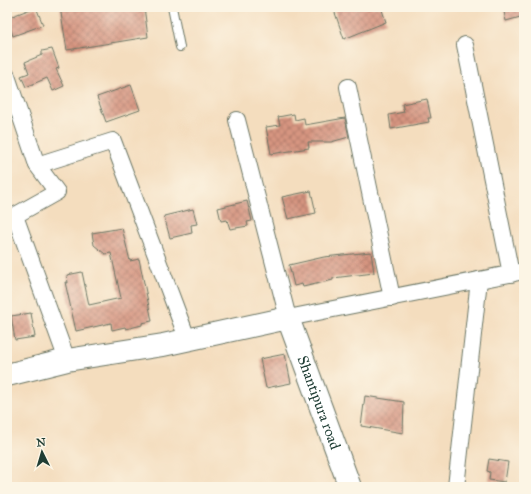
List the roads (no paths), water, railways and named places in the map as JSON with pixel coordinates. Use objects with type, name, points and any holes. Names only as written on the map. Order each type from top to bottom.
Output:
[{"type":"street","points":[[7,375],[67,360],[163,345],[288,318],[517,273],[465,45]]},
{"type":"street","points":[[7,76],[37,165],[57,192],[11,218],[67,360]]},
{"type":"street","points":[[348,87],[392,298]]},
{"type":"street","points":[[238,120],[288,318]]},
{"type":"street","points":[[37,165],[113,141],[184,330]]},
{"type":"street","points":[[456,487],[479,280]]},
{"type":"street","name":"Shantipura road","points":[[288,318],[350,487]]},
{"type":"lane","points":[[172,7],[180,47]]}]
